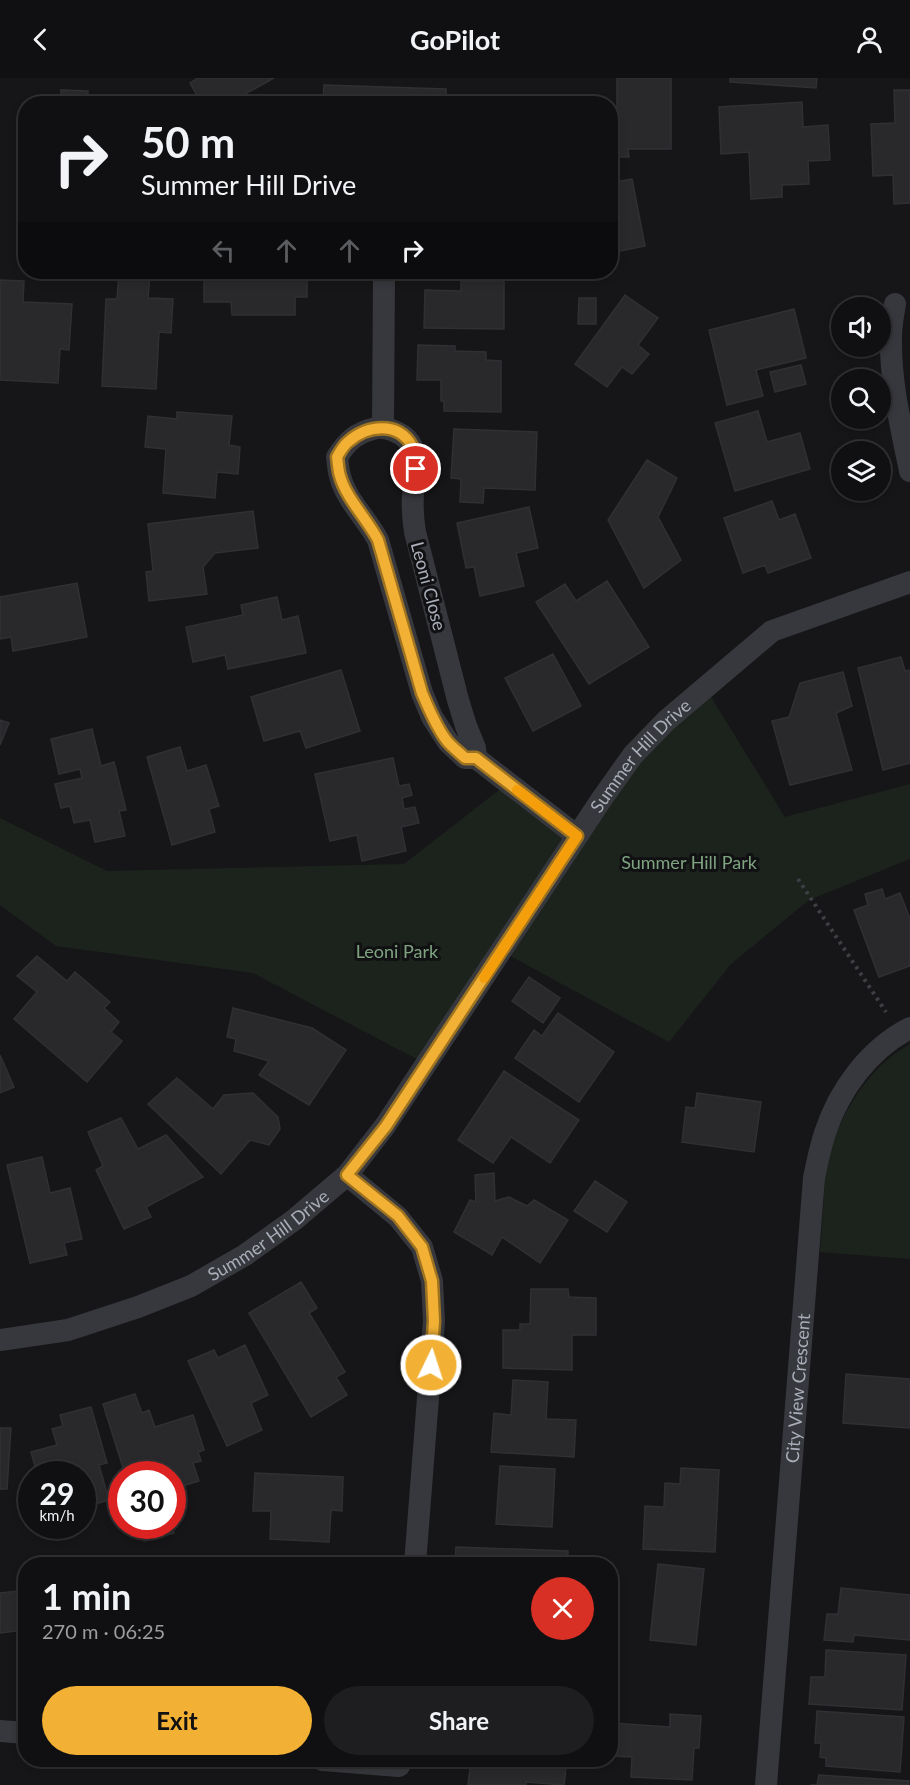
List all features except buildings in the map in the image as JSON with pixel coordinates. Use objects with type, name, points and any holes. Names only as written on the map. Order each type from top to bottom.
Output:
[{"type":"street","points":[[383,427],[384,279]]},
{"type":"street","points":[[895,304],[891,335],[891,362],[895,399],[910,471]]},
{"type":"street","name":"Leoni Close","points":[[476,758],[475,748],[458,700],[415,532],[412,512],[416,469],[413,448],[402,434],[383,427],[362,431],[346,443],[337,457],[340,476],[346,491],[378,540],[422,693],[432,717],[448,742],[465,758],[476,758],[577,836]]},
{"type":"street","name":"Summer Hill Drive","points":[[0,1340],[68,1330],[191,1287],[245,1256],[294,1220],[347,1175],[386,1126],[633,755],[667,720],[772,631],[910,582]]},
{"type":"street","name":"City View Crescent","points":[[766,1785],[814,1178],[825,1134],[838,1101],[866,1062],[893,1037],[905,1030]]},
{"type":"street","points":[[347,1175],[398,1216],[422,1247],[432,1281],[434,1321],[416,1557]]},
{"type":"street","points":[[0,1731],[18,1732]]},
{"type":"street","points":[[376,1767],[399,1770]]},
{"type":"path","points":[[798,879],[905,1030]]},
{"type":"green space","points":[[705,687],[785,817],[910,784],[910,859],[809,900],[731,964],[669,1042],[501,951],[426,1064],[253,973],[56,946],[0,905],[0,818],[107,871],[404,864],[508,783],[577,836],[633,755]]},
{"type":"green space","points":[[910,1044],[910,1259],[820,1252],[825,1171],[837,1131],[855,1097],[867,1081],[894,1054]]},
{"type":"slow traffic","points":[[484,978],[577,836],[517,790]]},
{"type":"route","points":[[416,469],[413,448],[402,434],[383,427],[362,431],[346,443],[337,457],[340,476],[346,491],[378,540],[422,693],[432,717],[448,742],[465,758],[476,758],[577,836],[386,1126],[347,1175],[398,1216],[422,1247],[432,1281],[434,1321],[431,1365]]},
{"type":"park label","name":"Summer Hill Park","points":[[689,862]]},
{"type":"park label","name":"Leoni Park","points":[[397,951]]}]
